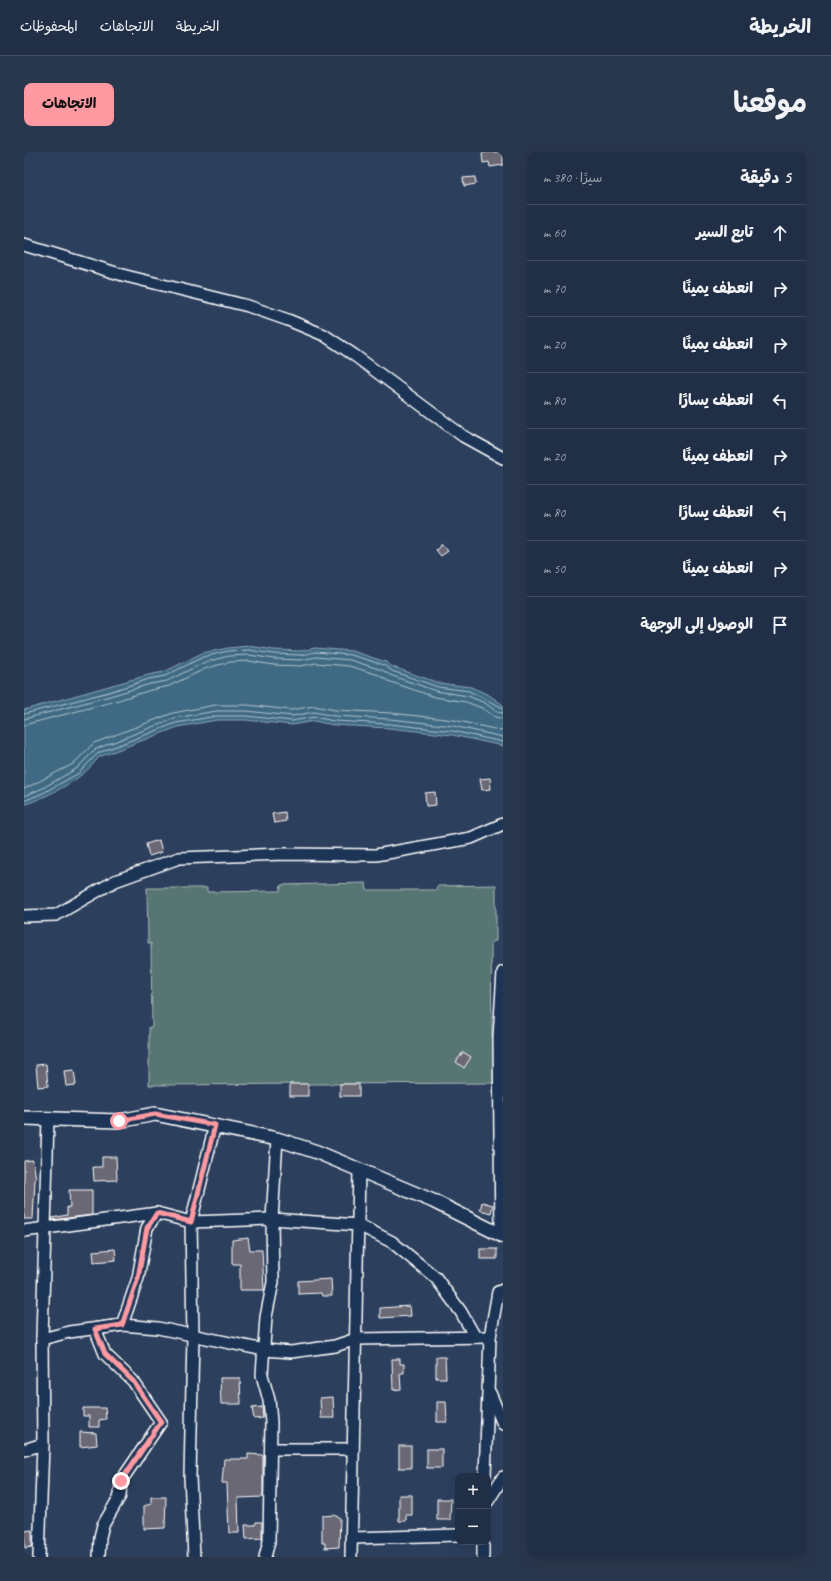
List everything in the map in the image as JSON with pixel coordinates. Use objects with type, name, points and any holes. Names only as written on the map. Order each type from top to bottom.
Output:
[{"type":"street","points":[[24,245],[126,276],[248,306],[324,335],[354,355],[463,436],[503,458]]},
{"type":"street","points":[[24,916],[56,915],[116,881],[179,858],[285,854],[376,855],[471,838],[503,824]]},
{"type":"street","points":[[24,1118],[119,1121],[155,1114],[215,1125],[277,1139],[317,1152],[433,1201],[502,1236],[500,1036],[503,972]]},
{"type":"street","points":[[39,1557],[43,1444],[42,1339],[48,1118]]},
{"type":"street","points":[[194,1557],[190,1477],[193,1336],[191,1222],[215,1125]]},
{"type":"street","points":[[265,1557],[269,1541],[271,1449],[270,1404],[262,1375],[266,1317],[273,1282],[272,1219],[277,1139]]},
{"type":"street","points":[[351,1557],[359,1170]]},
{"type":"street","points":[[122,1325],[138,1278],[147,1228],[157,1213]]},
{"type":"street","points":[[24,1231],[157,1213],[191,1222],[272,1219],[359,1224],[392,1242],[436,1278],[461,1312],[475,1337]]},
{"type":"street","points":[[485,1473],[490,1337],[498,1292],[503,1290]]},
{"type":"street","points":[[42,1339],[69,1332],[122,1325],[158,1328],[264,1350],[308,1351],[335,1346],[356,1339],[490,1337]]},
{"type":"street","points":[[100,1557],[100,1537],[103,1525],[120,1496],[121,1481],[161,1422],[133,1381],[105,1354],[97,1337],[95,1329],[122,1325]]},
{"type":"street","points":[[488,1388],[503,1424]]},
{"type":"street","points":[[24,1450],[43,1444]]},
{"type":"street","points":[[271,1449],[353,1449]]},
{"type":"street","points":[[491,1496],[503,1477]]},
{"type":"street","points":[[352,1538],[455,1535]]},
{"type":"street","points":[[483,1545],[483,1557]]},
{"type":"green space","points":[[366,883],[367,890],[436,890],[437,886],[496,885],[496,941],[491,942],[492,1037],[496,1037],[496,1083],[149,1085],[149,1027],[152,1027],[151,943],[148,943],[147,888],[207,888],[207,892],[280,891],[281,885]]},
{"type":"water","points":[[249,646],[274,650],[301,651],[315,648],[352,651],[386,662],[393,667],[439,683],[471,687],[489,695],[503,705],[503,746],[452,735],[389,728],[333,725],[314,721],[292,725],[246,720],[217,720],[178,727],[99,757],[92,766],[75,780],[24,805],[24,710],[148,675],[164,672],[202,653]]},
{"type":"building","points":[[503,152],[503,165],[490,167],[489,162],[483,163],[482,153]]},
{"type":"building","points":[[475,177],[476,184],[464,186],[463,178]]},
{"type":"building","points":[[442,544],[448,551],[441,556],[436,550]]},
{"type":"building","points":[[490,778],[491,789],[482,790],[480,779]]},
{"type":"building","points":[[435,792],[436,805],[426,806],[425,793]]},
{"type":"building","points":[[285,812],[286,821],[274,823],[272,814]]},
{"type":"building","points":[[159,840],[162,852],[149,856],[146,844]]},
{"type":"building","points":[[463,1052],[471,1057],[464,1068],[456,1062]]},
{"type":"building","points":[[46,1064],[48,1086],[38,1087],[36,1065]]},
{"type":"building","points":[[74,1070],[76,1085],[66,1086],[64,1071]]},
{"type":"building","points":[[290,1084],[308,1084],[308,1096],[290,1096]]},
{"type":"building","points":[[340,1084],[359,1084],[359,1096],[340,1096]]},
{"type":"building","points":[[102,1157],[116,1157],[117,1180],[94,1181],[93,1167],[102,1167]]},
{"type":"building","points":[[33,1160],[36,1179],[33,1219],[24,1219],[24,1161]]},
{"type":"building","points":[[69,1190],[92,1190],[92,1215],[52,1220],[52,1218],[67,1215],[67,1207],[70,1207]]},
{"type":"building","points":[[482,1202],[493,1205],[491,1213],[480,1210]]},
{"type":"building","points":[[248,1238],[250,1250],[262,1250],[264,1290],[240,1290],[240,1264],[232,1264],[232,1240]]},
{"type":"building","points":[[115,1249],[116,1260],[94,1262],[93,1251]]},
{"type":"building","points":[[480,1249],[497,1249],[497,1259],[480,1259]]},
{"type":"building","points":[[331,1279],[332,1296],[322,1296],[321,1293],[298,1294],[298,1281]]},
{"type":"building","points":[[410,1306],[411,1316],[380,1318],[380,1308]]},
{"type":"building","points":[[436,1357],[445,1357],[446,1378],[436,1378]]},
{"type":"building","points":[[392,1359],[400,1359],[400,1364],[404,1364],[404,1373],[400,1373],[401,1389],[393,1390]]},
{"type":"building","points":[[220,1378],[240,1378],[241,1404],[221,1404]]},
{"type":"building","points":[[333,1397],[334,1418],[321,1418],[320,1398]]},
{"type":"building","points":[[437,1402],[446,1402],[447,1422],[437,1422]]},
{"type":"building","points":[[262,1407],[263,1418],[254,1419],[252,1408]]},
{"type":"building","points":[[83,1408],[105,1408],[106,1419],[99,1420],[99,1427],[89,1427],[89,1416],[83,1416]]},
{"type":"building","points":[[80,1432],[96,1433],[97,1445],[80,1447]]},
{"type":"building","points":[[399,1446],[411,1446],[411,1468],[399,1468]]},
{"type":"building","points":[[427,1449],[442,1449],[442,1468],[427,1468]]},
{"type":"building","points":[[248,1454],[263,1455],[263,1497],[238,1498],[239,1533],[229,1533],[227,1483],[222,1483],[224,1459],[248,1459]]},
{"type":"building","points":[[399,1495],[412,1495],[412,1515],[406,1515],[406,1521],[399,1521]]},
{"type":"building","points":[[151,1497],[166,1497],[165,1528],[144,1529],[144,1506],[151,1504]]},
{"type":"building","points":[[437,1499],[451,1499],[450,1520],[437,1520]]},
{"type":"building","points":[[334,1515],[340,1518],[339,1547],[325,1548],[325,1543],[322,1543],[322,1516]]},
{"type":"building","points":[[256,1522],[262,1522],[262,1538],[246,1539],[245,1525],[255,1525]]},
{"type":"building","points":[[32,1530],[32,1547],[25,1548],[24,1531]]},
{"type":"route","points":[[119,1121],[155,1114],[215,1125],[191,1222],[157,1213],[147,1228],[143,1257],[138,1278],[122,1325],[95,1329],[105,1354],[133,1381],[161,1422],[121,1481]]}]
